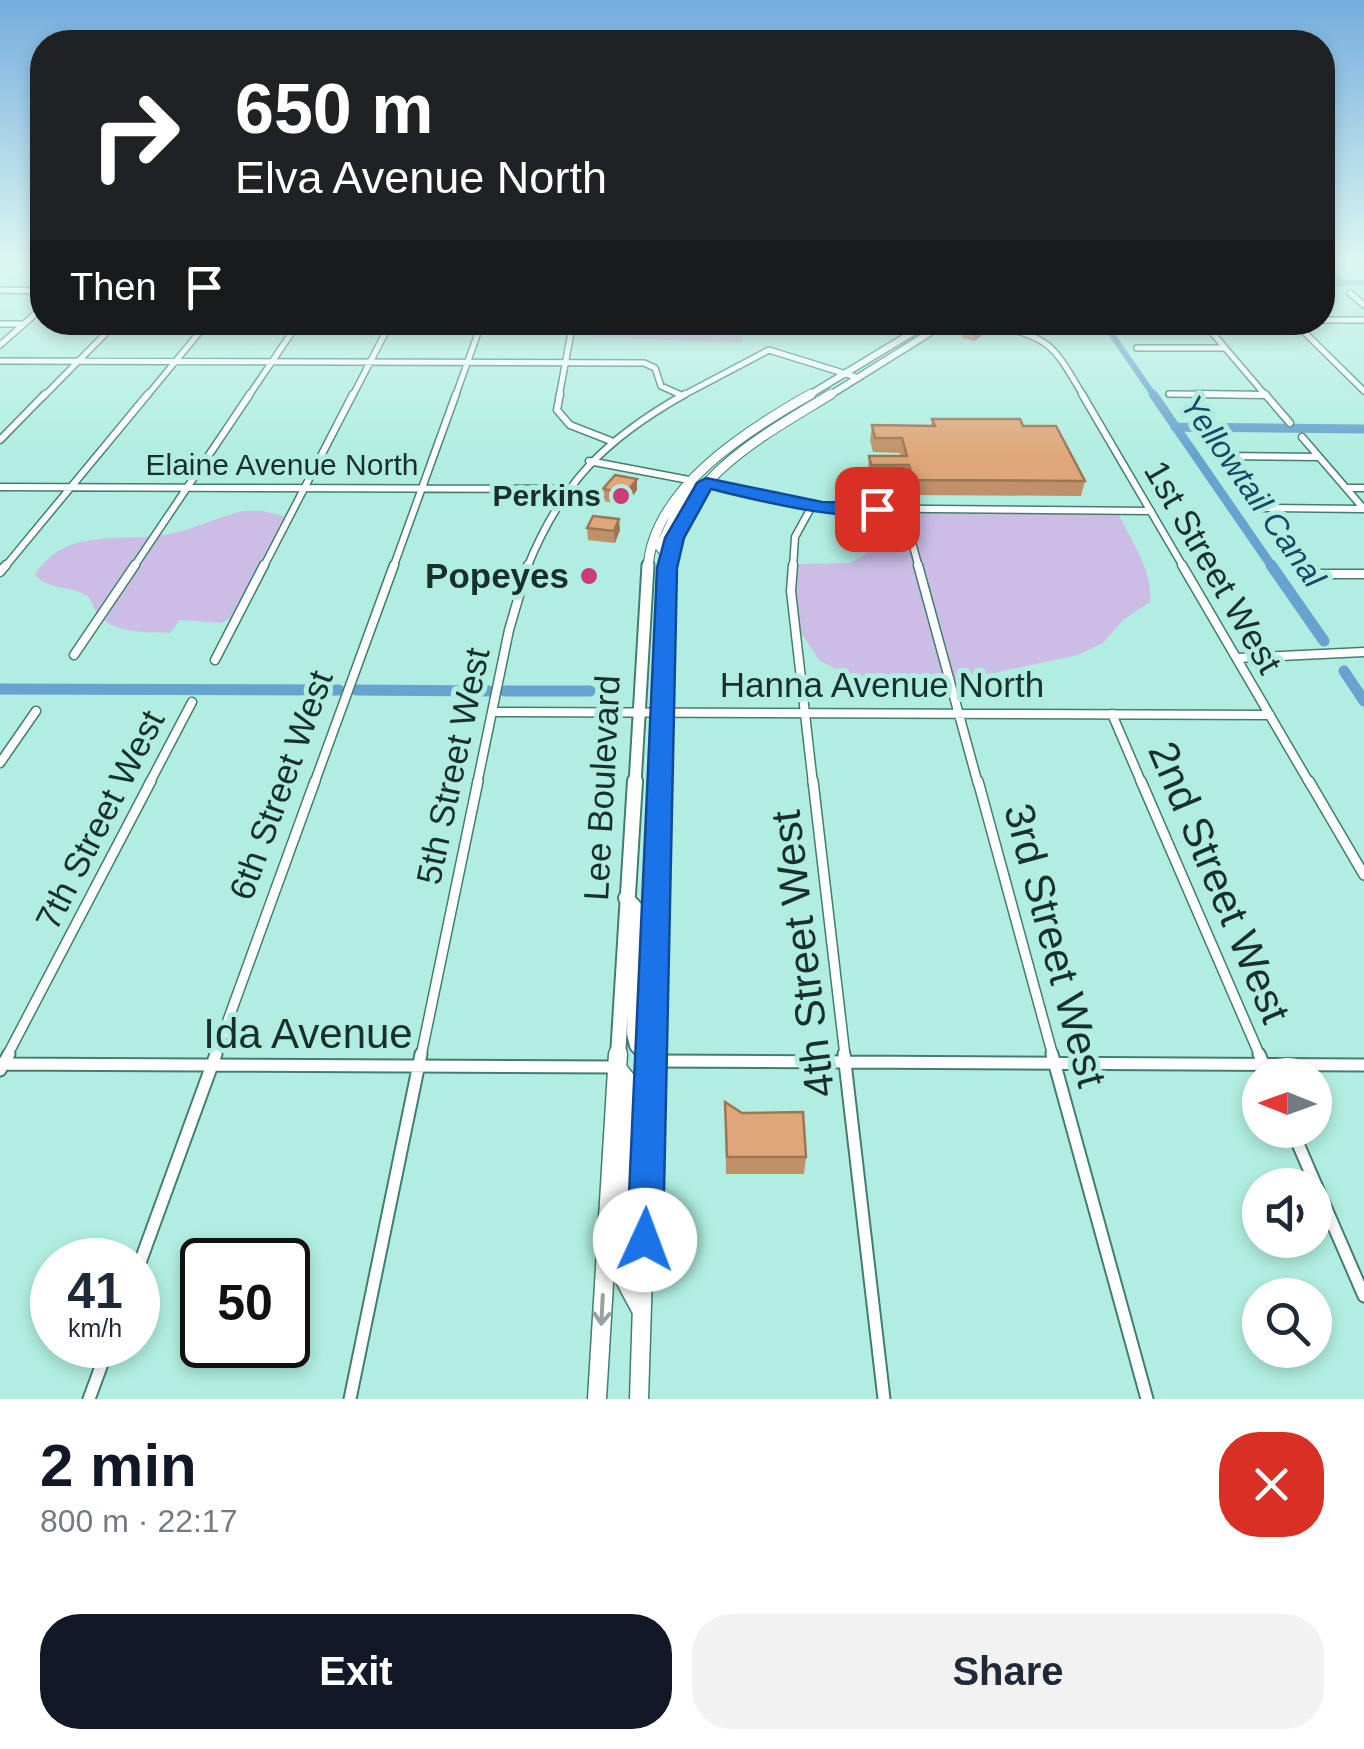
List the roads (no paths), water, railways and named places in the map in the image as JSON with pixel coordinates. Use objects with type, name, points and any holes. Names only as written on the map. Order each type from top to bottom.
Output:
[{"type":"main road","name":"Lee Boulevard","points":[[597,1399],[649,556],[664,516],[689,480],[720,450],[909,335]]},
{"type":"main road","name":"Lee Boulevard","points":[[639,1399],[669,558],[683,519],[706,483],[751,442],[926,335]]},
{"type":"main road","points":[[706,483],[703,476],[762,424]]},
{"type":"main road","points":[[669,558],[660,547],[691,489],[689,480]]},
{"type":"main road","points":[[626,898],[638,911],[634,1033],[638,1045],[651,1060]]},
{"type":"main road","points":[[616,1067],[628,1082],[630,1101],[622,1274],[642,1312]]},
{"type":"street","points":[[0,345],[23,325]]},
{"type":"street","points":[[0,440],[105,335]]},
{"type":"street","points":[[0,572],[198,335]]},
{"type":"street","points":[[74,654],[291,335]]},
{"type":"street","points":[[215,660],[384,335]]},
{"type":"street","name":"6th Street West","points":[[149,1238],[477,335]]},
{"type":"street","points":[[571,335],[556,401],[559,415],[576,428],[612,440]]},
{"type":"street","name":"1st Street West","points":[[1032,335],[1055,348],[1364,875]]},
{"type":"street","points":[[1214,335],[1290,423]]},
{"type":"street","points":[[1307,335],[1364,391]]},
{"type":"street","points":[[1137,348],[1225,348]]},
{"type":"street","name":"5th Street West","points":[[350,1399],[528,553],[564,489],[589,462],[612,440],[681,396],[769,350],[859,378]]},
{"type":"street","points":[[0,361],[644,363],[655,368],[660,386],[681,396]]},
{"type":"street","points":[[1169,394],[1266,395]]},
{"type":"street","points":[[1302,437],[1364,509]]},
{"type":"street","points":[[1222,456],[1319,457]]},
{"type":"street","points":[[589,462],[689,480]]},
{"type":"street","points":[[706,483],[812,506],[1151,510]]},
{"type":"street","name":"Elaine Avenue North","points":[[0,487],[564,489]]},
{"type":"street","points":[[1346,488],[1364,488]]},
{"type":"street","name":"4th Street West","points":[[812,506],[795,537],[790,564],[884,1399]]},
{"type":"street","points":[[1259,508],[1364,509]]},
{"type":"street","name":"3rd Street West","points":[[902,509],[1148,1399]]},
{"type":"street","points":[[1304,574],[1364,574]]},
{"type":"street","points":[[1237,658],[1364,652]]},
{"type":"street","name":"7th Street West","points":[[1,1066],[192,702]]},
{"type":"street","points":[[0,763],[36,711]]},
{"type":"street","name":"Hanna Avenue North","points":[[493,712],[1270,715]]},
{"type":"street","name":"2nd Street West","points":[[1112,714],[1261,1058]]},
{"type":"street","points":[[651,1060],[1242,1069]]},
{"type":"street","points":[[1332,1067],[1364,1065]]},
{"type":"street","name":"Ida Avenue","points":[[1,1066],[616,1067]]},
{"type":"street","points":[[1300,1148],[1364,1296]]},
{"type":"street","points":[[89,1399],[100,1368]]},
{"type":"waterway","name":"Yellowtail Canal","points":[[1112,335],[1155,397]]},
{"type":"waterway","name":"Yellowtail Canal","points":[[1153,394],[1176,427]]},
{"type":"waterway","points":[[1176,427],[1364,429]]},
{"type":"waterway","name":"Yellowtail Canal","points":[[1176,427],[1273,568]]},
{"type":"waterway","name":"Yellowtail Canal","points":[[1271,565],[1324,641]]},
{"type":"waterway","name":"Yellowtail Canal","points":[[1344,671],[1364,701]]},
{"type":"waterway","points":[[0,689],[339,690]]},
{"type":"waterway","points":[[356,690],[489,691]]},
{"type":"waterway","points":[[505,691],[590,691]]},
{"type":"place","name":"Perkins","points":[[621,496]]},
{"type":"place","name":"Popeyes","points":[[589,576]]}]
